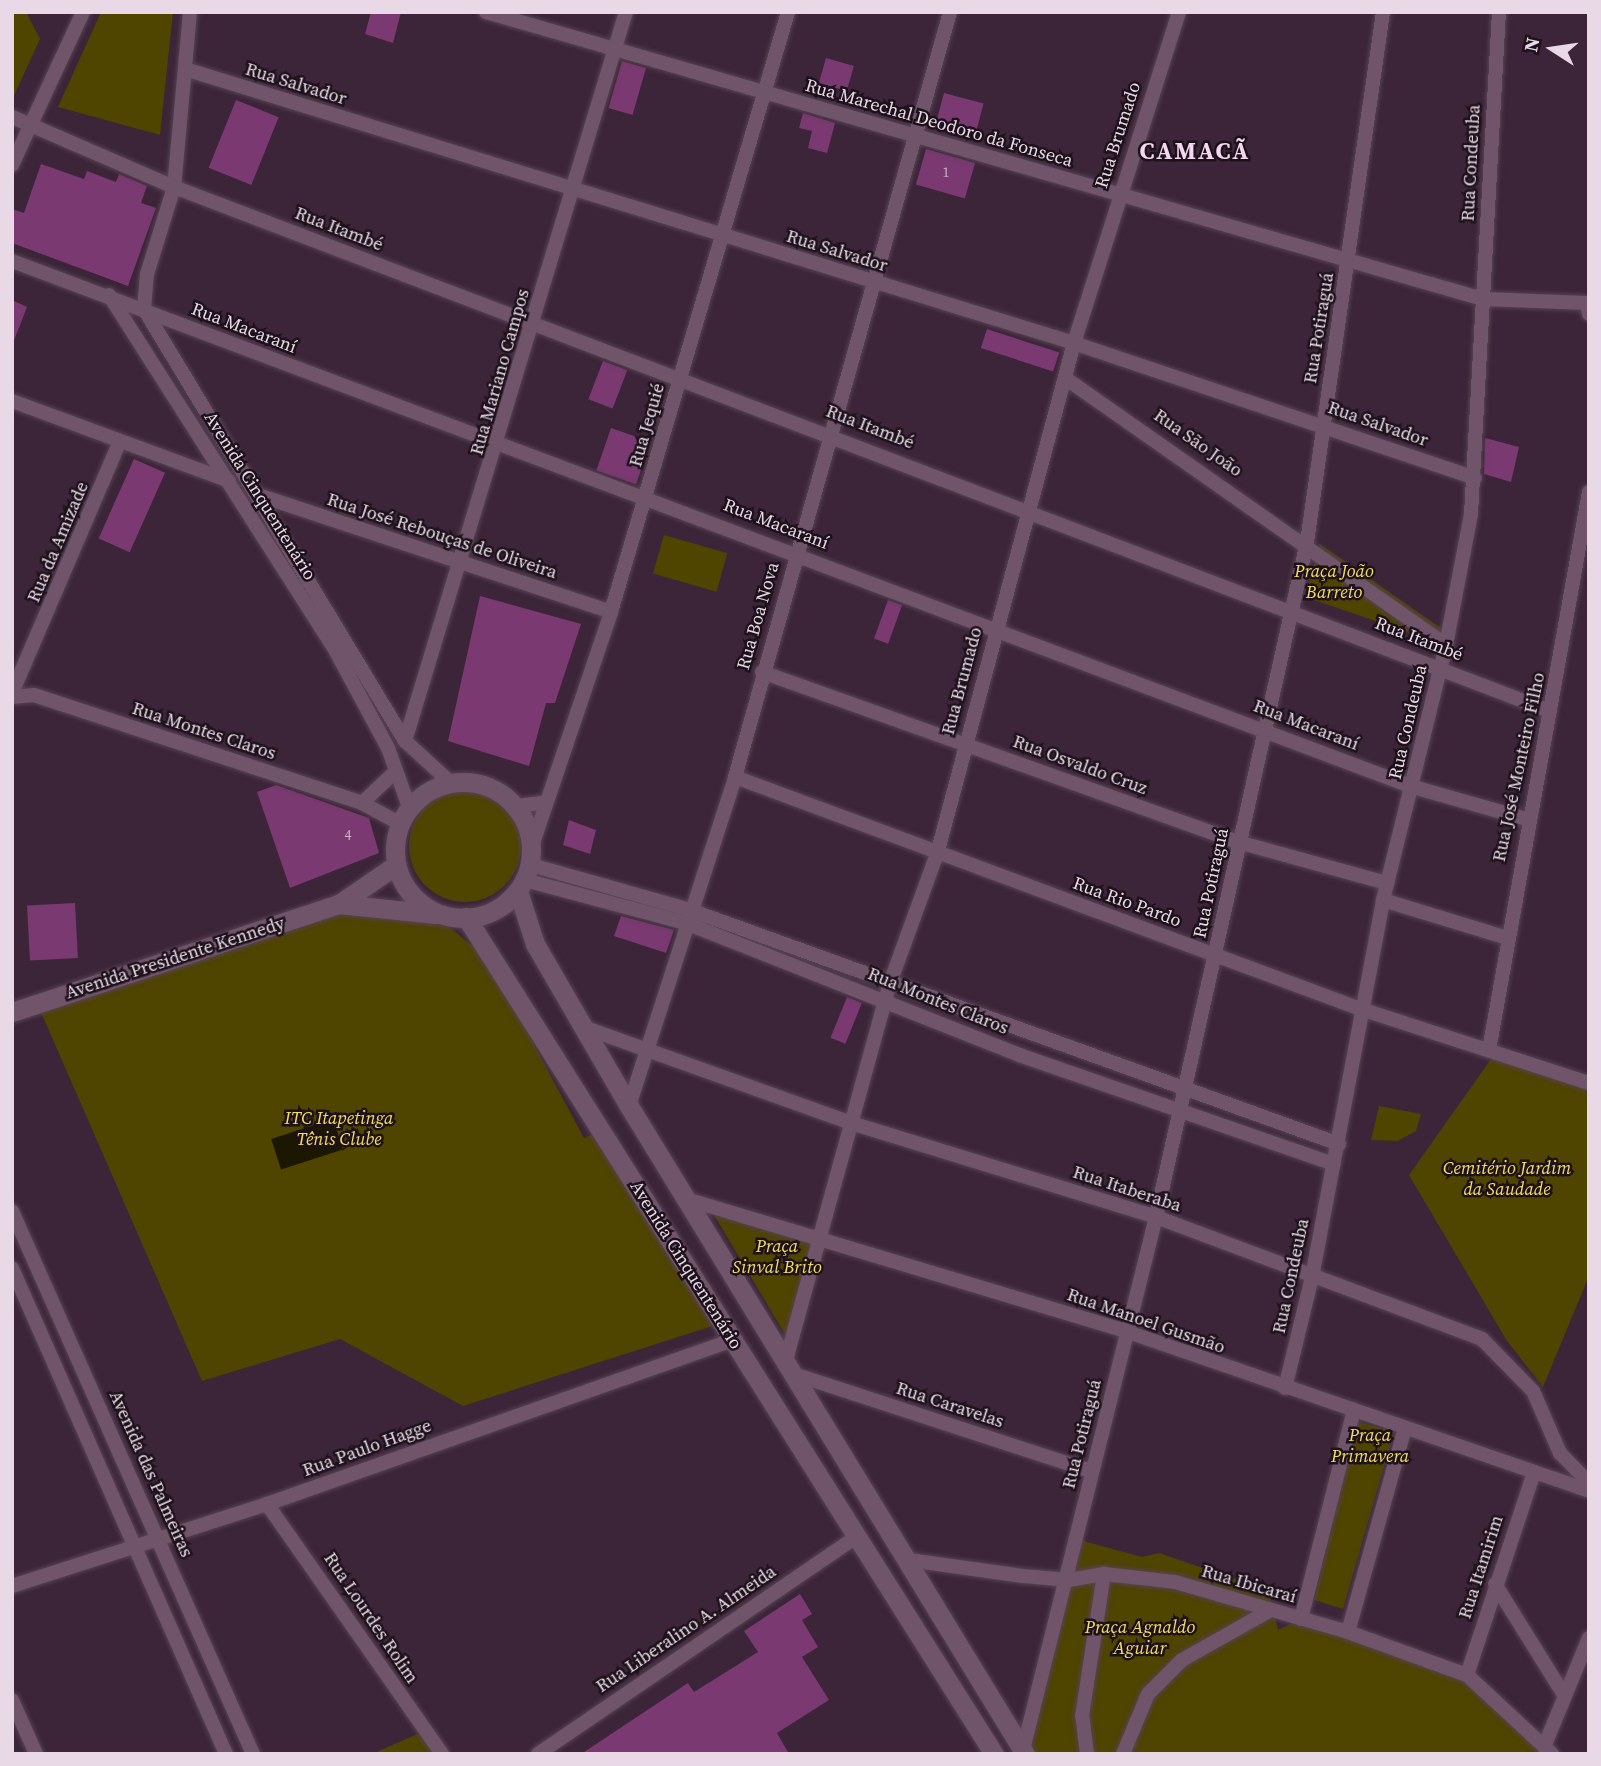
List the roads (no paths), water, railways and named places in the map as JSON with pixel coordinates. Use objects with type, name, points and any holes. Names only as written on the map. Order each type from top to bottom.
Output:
[{"type":"main road","points":[[451,783],[484,786],[516,806],[527,870],[502,906],[467,917],[444,915],[412,894],[396,865],[404,815],[451,783]]},
{"type":"main road","name":"Avenida Presidente Kennedy","points":[[12,1012],[339,904],[396,865]]},
{"type":"main road","name":"Avenida Cinquentenário","points":[[527,870],[535,944],[629,1106],[1024,1752]]},
{"type":"main road","name":"Avenida Presidente Kennedy","points":[[339,904],[444,915]]},
{"type":"main road","name":"Avenida Cinquentenário","points":[[467,917],[994,1754]]},
{"type":"main road","points":[[905,1614],[909,1560]]},
{"type":"street","points":[[144,309],[147,274],[174,187],[190,12]]},
{"type":"street","name":"Rua Marechal Deodoro da Fonseca","points":[[486,12],[763,92],[914,139],[1118,194],[1483,299],[1588,308]]},
{"type":"street","name":"Rua Mariano Campos","points":[[405,741],[500,444],[626,12]]},
{"type":"street","name":"Rua Jequié","points":[[527,870],[541,803],[611,612],[788,12]]},
{"type":"street","name":"Rua Boa Nova","points":[[629,1106],[688,916],[735,777],[828,431],[950,12]]},
{"type":"street","name":"Rua Brumado","points":[[791,1368],[851,1123],[890,983],[937,854],[1074,343],[1118,194],[1179,12]]},
{"type":"street","name":"Rua Potiraguá","points":[[1024,1752],[1069,1580],[1091,1471],[1156,1217],[1180,1091],[1216,954],[1287,610],[1307,542],[1383,12]]},
{"type":"street","name":"Rua Condeuba","points":[[1285,1388],[1312,1277],[1339,1144],[1361,1009],[1383,900],[1446,645],[1475,478],[1499,12]]},
{"type":"street","points":[[12,165],[80,14]]},
{"type":"street","name":"Rua Salvador","points":[[185,69],[1074,343],[1475,478]]},
{"type":"street","name":"Rua Itambé","points":[[12,117],[32,123],[174,187],[533,324],[828,431],[1550,710]]},
{"type":"street","name":"Rua Macaraní","points":[[12,261],[109,295],[500,444],[647,495],[1413,787],[1526,819]]},
{"type":"street","name":"Avenida Cinquentenário","points":[[109,295],[344,666],[395,772],[404,815]]},
{"type":"street","name":"Avenida Cinquentenário","points":[[144,309],[261,496],[405,741],[451,783]]},
{"type":"street","name":"Rua São João","points":[[1065,378],[1307,542]]},
{"type":"street","points":[[12,401],[119,443],[229,481]]},
{"type":"street","name":"Rua da Amizade","points":[[14,687],[119,443]]},
{"type":"street","name":"Rua José Monteiro Filho","points":[[1489,1050],[1504,937],[1550,710],[1589,492]]},
{"type":"street","name":"Rua José Rebouças de Oliveira","points":[[261,496],[611,612]]},
{"type":"street","points":[[1307,542],[1446,645]]},
{"type":"street","name":"Rua Osvaldo Cruz","points":[[762,672],[1238,842],[1387,883]]},
{"type":"street","name":"Rua Montes Claros","points":[[14,687],[404,815]]},
{"type":"street","points":[[362,803],[395,772]]},
{"type":"street","name":"Rua Rio Pardo","points":[[735,777],[1361,1009],[1589,1083]]},
{"type":"street","points":[[516,806],[541,803]]},
{"type":"street","name":"Rua Montes Claros","points":[[527,870],[688,916],[890,983],[1180,1091],[1339,1144]]},
{"type":"street","points":[[1383,900],[1504,937]]},
{"type":"street","name":"Rua Montes Claros","points":[[688,916],[886,1000],[1176,1111],[1334,1164]]},
{"type":"street","name":"Rua Itaberaba","points":[[583,1027],[649,1048],[851,1123],[1156,1217],[1482,1339],[1533,1391],[1560,1453],[1589,1483]]},
{"type":"street","name":"Rua Manoel Gusmão","points":[[687,1199],[821,1243],[1128,1332],[1589,1491]]},
{"type":"street","name":"Avenida das Palmeiras","points":[[12,1211],[253,1754]]},
{"type":"street","points":[[12,1268],[226,1754]]},
{"type":"street","name":"Rua Paulo Hagge","points":[[12,1586],[267,1504],[733,1340]]},
{"type":"street","name":"Rua Caravelas","points":[[791,1368],[1091,1471]]},
{"type":"street","points":[[1301,1619],[1354,1410]]},
{"type":"street","points":[[1348,1632],[1405,1428]]},
{"type":"street","name":"Rua Itamirim","points":[[1467,1675],[1494,1584],[1534,1472]]},
{"type":"street","name":"Rua Lourdes Rolim","points":[[267,1504],[442,1754]]},
{"type":"street","name":"Rua Liberalino A. Almeida","points":[[538,1754],[857,1536]]},
{"type":"street","name":"Rua Ibicaraí","points":[[909,1560],[1069,1580],[1104,1574],[1175,1582],[1348,1632],[1467,1675],[1548,1750]]},
{"type":"street","points":[[1087,1754],[1082,1716],[1104,1574]]},
{"type":"street","points":[[1494,1584],[1564,1695]]},
{"type":"street","points":[[1123,1754],[1148,1694],[1182,1660],[1269,1611]]},
{"type":"street","points":[[1548,1750],[1564,1695],[1589,1638]]},
{"type":"street","points":[[12,1700],[36,1754]]},
{"type":"district","name":"CAMACÃ","points":[[1195,151]]},
{"type":"park label","name":"Praça João Barreto","points":[[1334,582]]},
{"type":"park label","name":"ITC Itapetinga Tênis Clube","points":[[339,1129]]},
{"type":"park label","name":"Cemitério Jardim da Saudade","points":[[1507,1179]]},
{"type":"park label","name":"Praça Sinval Brito","points":[[777,1257]]},
{"type":"park label","name":"Praça Primavera","points":[[1370,1446]]},
{"type":"park label","name":"Praça Agnaldo Aguiar","points":[[1140,1638]]}]
